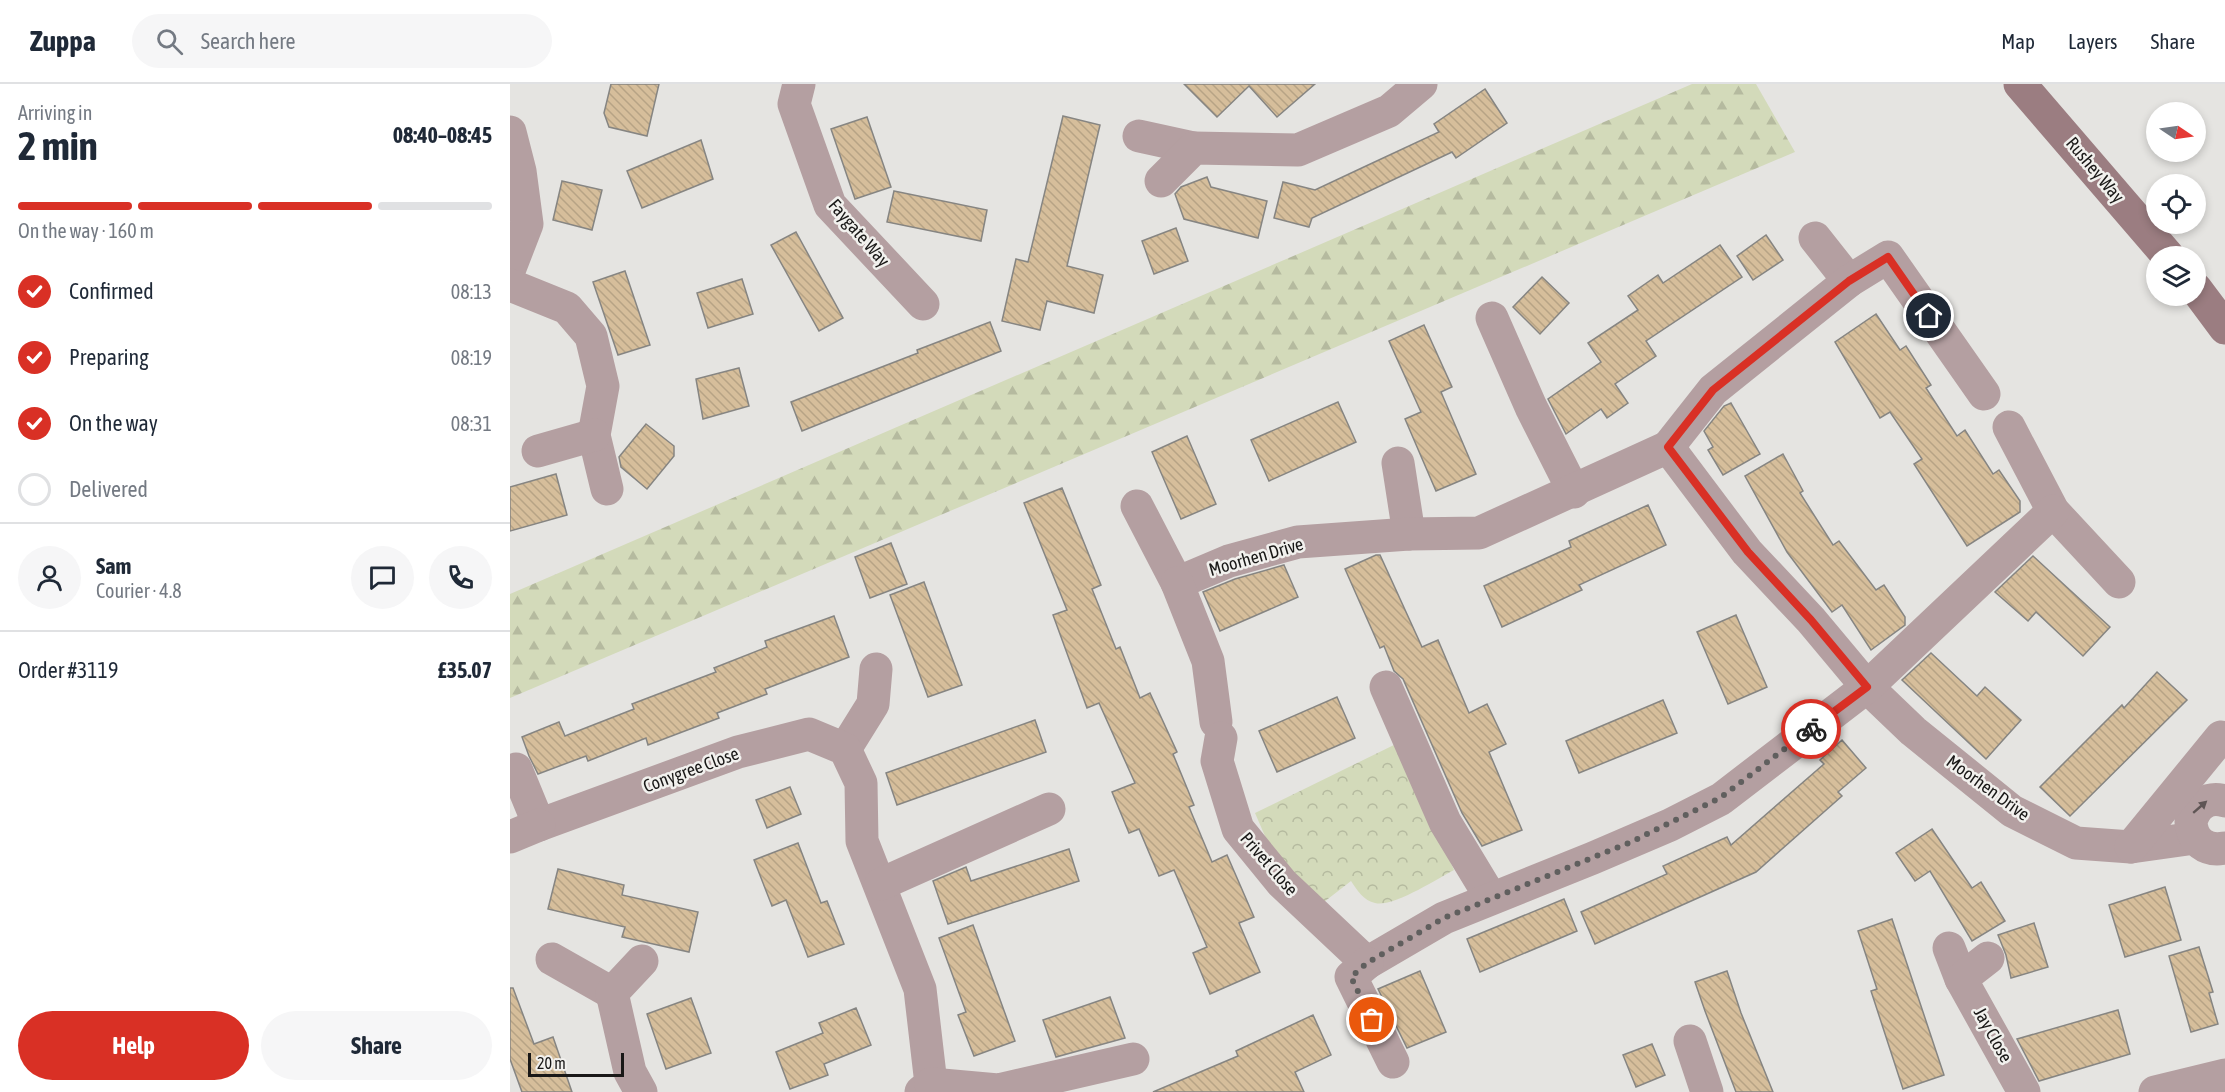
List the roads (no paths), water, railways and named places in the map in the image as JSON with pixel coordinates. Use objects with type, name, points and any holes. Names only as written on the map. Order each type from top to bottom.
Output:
[{"type":"street","name":"Faygate Way","points":[[799,84],[794,104],[830,205],[923,304]]},
{"type":"street","points":[[1139,136],[1194,148],[1298,150],[1389,111],[1421,84]]},
{"type":"street","name":"Rushey Way","points":[[2020,84],[2159,246]]},
{"type":"street","points":[[510,132],[520,171],[527,224],[510,268]]},
{"type":"street","points":[[1161,181],[1194,148]]},
{"type":"street","points":[[1815,238],[1849,281]]},
{"type":"street","name":"Moorhen Drive","points":[[1177,583],[1229,561],[1298,542],[1409,534],[1479,533],[1574,492],[1668,447],[1713,390],[1849,281],[1888,257],[1984,394]]},
{"type":"street","points":[[510,285],[567,308],[591,336],[603,386],[594,435],[607,489]]},
{"type":"street","points":[[2206,303],[2225,328]]},
{"type":"street","points":[[1492,318],[1531,407],[1574,492]]},
{"type":"street","points":[[2009,428],[2053,511],[2119,582]]},
{"type":"street","points":[[538,451],[594,435]]},
{"type":"street","name":"Moorhen Drive","points":[[1668,447],[1748,552],[1811,620],[1867,687],[1913,731],[2012,811],[2076,843],[2131,847],[2210,843]]},
{"type":"street","points":[[1398,464],[1409,534]]},
{"type":"street","points":[[1137,506],[1177,583]]},
{"type":"street","points":[[1394,1062],[1351,977],[1367,963],[1444,918],[1631,842],[1720,798],[1867,687],[2053,511]]},
{"type":"street","name":"Privet Close","points":[[1177,583],[1208,662],[1219,730],[1217,761],[1238,829],[1282,883],[1367,963]]},
{"type":"street","points":[[876,669],[873,704],[845,749],[861,783],[862,841],[881,884],[920,989],[926,1088],[998,1090],[1133,1059]]},
{"type":"street","points":[[1386,687],[1445,822],[1491,898]]},
{"type":"street","name":"Conygree Close","points":[[516,769],[524,831],[738,752],[809,734],[845,749]]},
{"type":"street","points":[[2131,847],[2221,737]]},
{"type":"street","name":"Moorhen Drive","points":[[2210,843],[2191,822],[2199,805],[2206,801],[2225,801]]},
{"type":"street","points":[[881,884],[1049,808]]},
{"type":"street","name":"Jay Close","points":[[1949,948],[1961,979],[2024,1092]]},
{"type":"street","points":[[1961,979],[1988,958]]},
{"type":"street","points":[[552,959],[612,993],[630,1072],[641,1092]]},
{"type":"street","points":[[612,993],[642,961]]},
{"type":"street","points":[[1690,1041],[1707,1092]]},
{"type":"street","points":[[2155,1092],[2225,1075]]}]
